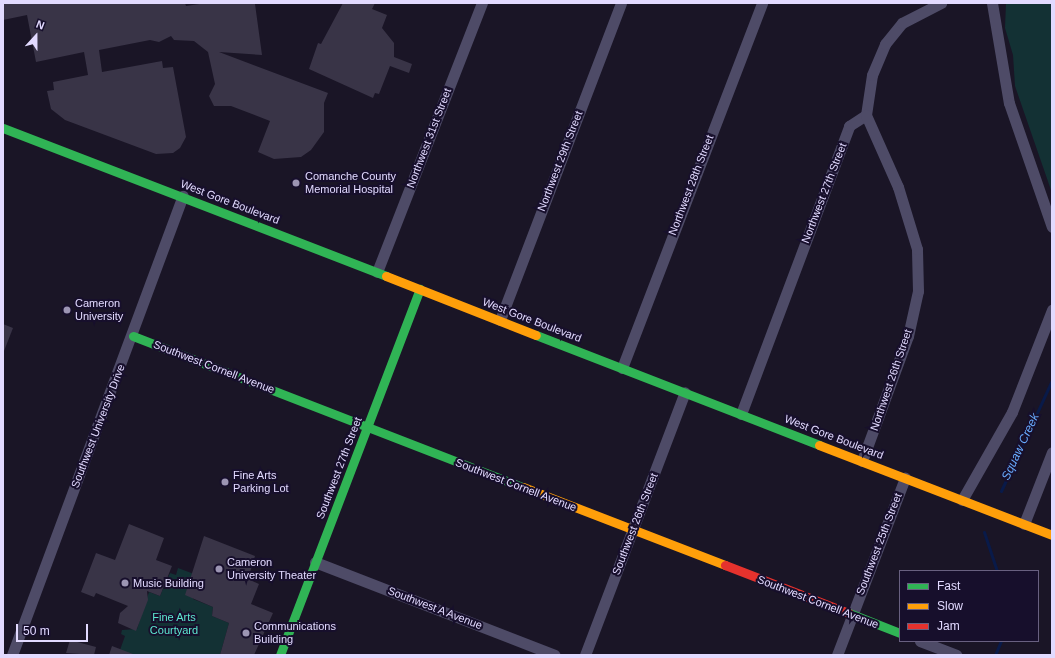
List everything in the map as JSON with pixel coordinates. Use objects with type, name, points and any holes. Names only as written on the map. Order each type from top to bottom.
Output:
[{"type":"street","name":"Northwest 31st Street","points":[[377,272],[482,3]]},
{"type":"street","name":"Northwest 29th Street","points":[[500,320],[621,3]]},
{"type":"street","name":"Northwest 28th Street","points":[[622,368],[762,3]]},
{"type":"street","points":[[866,115],[872,75],[884,44],[902,23],[941,3]]},
{"type":"street","points":[[992,3],[1009,103],[1052,227]]},
{"type":"street","name":"Northwest 27th Street","points":[[741,414],[850,126],[866,115]]},
{"type":"street","name":"Northwest 26th Street","points":[[862,461],[908,336],[918,291],[917,249],[898,187],[866,115]]},
{"type":"street","name":"West Gore Boulevard","points":[[3,128],[183,196],[1052,535]]},
{"type":"street","name":"Southwest University Drive","points":[[12,655],[133,336],[183,196]]},
{"type":"street","name":"Southwest 27th Street","points":[[280,655],[420,289]]},
{"type":"street","points":[[962,500],[1012,412],[1052,310]]},
{"type":"street","name":"Southwest Cornell Avenue","points":[[133,336],[899,633]]},
{"type":"street","name":"Southwest 26th Street","points":[[585,655],[685,392]]},
{"type":"street","points":[[1024,524],[1052,452]]},
{"type":"street","name":"Southwest 25th Street","points":[[837,655],[904,478]]},
{"type":"street","name":"Southwest A Avenue","points":[[315,562],[555,655]]},
{"type":"street","points":[[923,642],[956,655]]},
{"type":"green space","points":[[1006,3],[1052,3],[1052,193],[1015,86],[1013,55],[1005,28]]},
{"type":"green space","name":"Fine Arts Courtyard","points":[[178,568],[194,574],[193,599],[213,607],[212,616],[229,623],[220,655],[122,655],[120,650],[125,636],[121,634],[122,630],[137,629],[149,592],[160,596],[170,573],[176,575]]},
{"type":"building","name":"Comanche County Memorial Hospital","points":[[3,3],[185,3],[186,6],[206,3],[255,4],[262,55],[219,52],[328,93],[324,103],[324,132],[311,150],[301,157],[274,159],[258,152],[270,121],[231,106],[214,106],[209,96],[215,84],[208,52],[194,41],[174,40],[171,36],[159,42],[150,40],[99,50],[102,72],[162,61],[163,68],[173,67],[186,137],[180,148],[173,153],[156,154],[65,120],[51,109],[47,91],[54,90],[53,82],[88,75],[84,52],[36,62],[27,15],[3,20]]},
{"type":"building","points":[[343,3],[375,3],[372,9],[387,15],[382,28],[394,43],[394,57],[412,64],[409,73],[390,66],[379,94],[375,93],[373,98],[309,69],[318,43],[321,44]]},
{"type":"building","points":[[3,324],[13,328],[4,351],[3,351]]},
{"type":"building","name":"Music Building","points":[[129,524],[164,538],[156,560],[172,566],[160,596],[147,591],[148,600],[136,631],[118,623],[120,613],[128,606],[96,593],[94,597],[81,592],[96,553],[115,560]]},
{"type":"building","name":"Cameron University Theater","points":[[204,536],[255,556],[248,579],[259,584],[251,604],[273,613],[254,655],[220,655],[229,623],[212,616],[213,607],[185,595]]},
{"type":"building","points":[[70,640],[96,647],[94,655],[66,653]]},
{"type":"building","points":[[112,646],[133,654],[133,655],[109,655]]},
{"type":"waterway","name":"Squaw Creek","points":[[1001,491],[1052,380]]},
{"type":"waterway","name":"Squaw Creek","points":[[984,532],[997,570]]},
{"type":"waterway","name":"Squaw Creek","points":[[995,655],[1001,642]]},
{"type":"traffic: fast","points":[[3,128],[386,276]]},
{"type":"traffic: fast","points":[[280,655],[420,289]]},
{"type":"traffic: fast","points":[[536,335],[819,445]]},
{"type":"traffic: fast","points":[[133,336],[523,487]]},
{"type":"traffic: fast","points":[[849,613],[899,633]]},
{"type":"traffic: slow","points":[[386,276],[536,335]]},
{"type":"traffic: slow","points":[[819,445],[1052,535]]},
{"type":"traffic: slow","points":[[523,487],[725,565]]},
{"type":"traffic: jam","points":[[725,565],[849,613]]},
{"type":"place","name":"Comanche County Memorial Hospital","points":[[296,183]]},
{"type":"place","name":"Cameron University","points":[[67,310]]},
{"type":"place","name":"Fine Arts Parking Lot","points":[[225,482]]},
{"type":"place","name":"Cameron University Theater","points":[[219,569]]},
{"type":"place","name":"Music Building","points":[[125,583]]},
{"type":"place","name":"Communications Building","points":[[246,633]]}]
